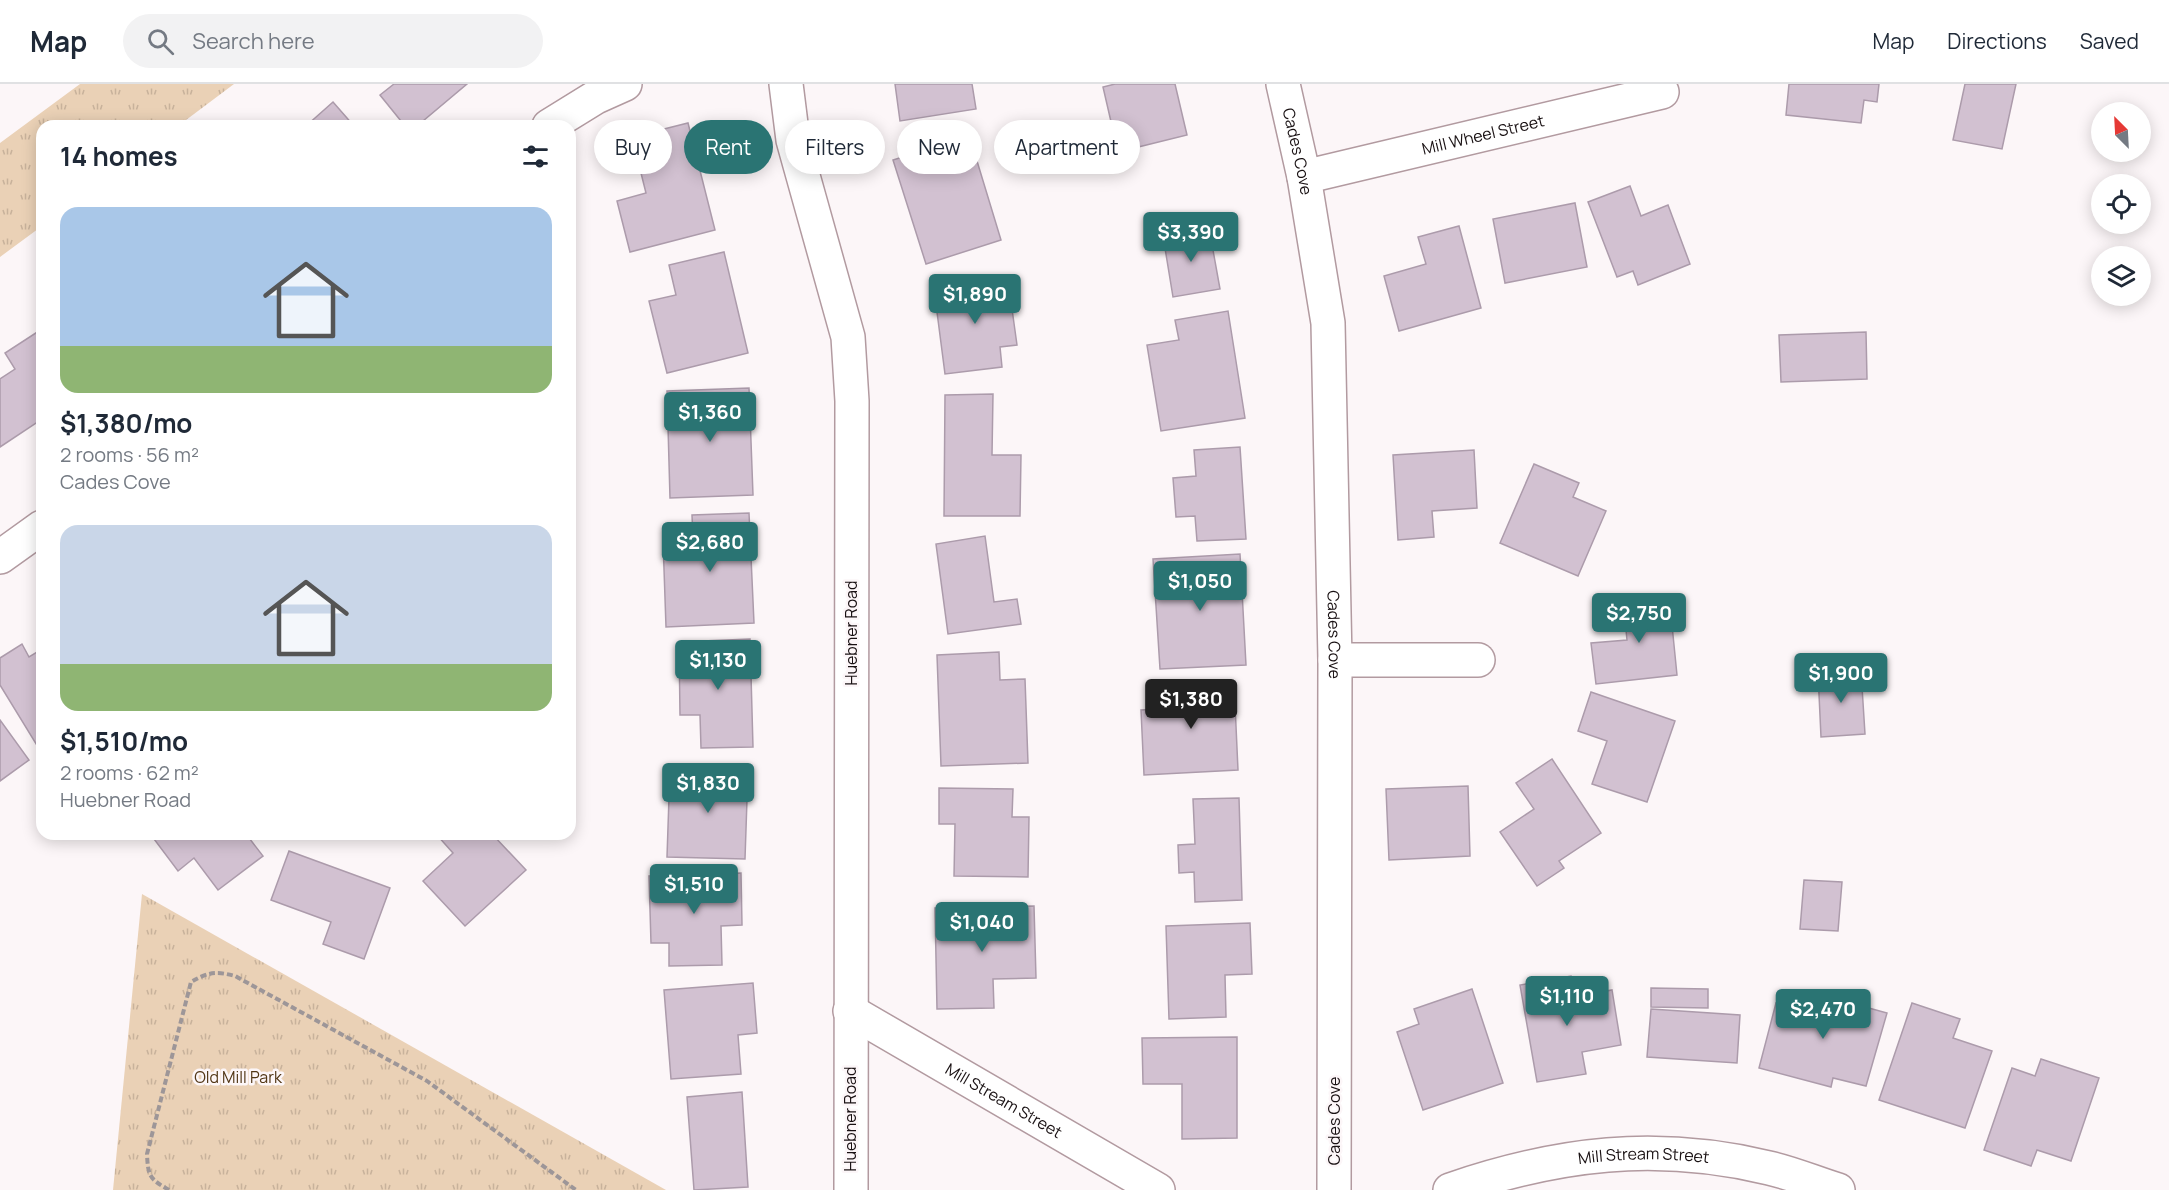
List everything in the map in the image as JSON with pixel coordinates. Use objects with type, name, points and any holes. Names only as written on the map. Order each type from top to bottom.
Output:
[{"type":"street","points":[[559,120],[596,97],[625,84]]},
{"type":"street","name":"Huebner Road","points":[[786,84],[793,140],[848,338],[852,401],[849,1011],[851,1190]]},
{"type":"street","name":"Cades Cove","points":[[1283,84],[1304,177],[1328,322],[1335,660],[1334,1190]]},
{"type":"street","name":"Mill Wheel Street","points":[[1304,177],[1662,92]]},
{"type":"street","points":[[0,557],[36,531]]},
{"type":"street","points":[[1335,660],[1478,660]]},
{"type":"street","name":"Mill Stream Street","points":[[849,1011],[1158,1190]]},
{"type":"street","name":"Mill Stream Street","points":[[1450,1190],[1496,1174],[1550,1161],[1605,1154],[1660,1153],[1715,1158],[1770,1168],[1838,1190]]},
{"type":"path","points":[[169,1190],[153,1181],[148,1174],[147,1154],[191,982],[202,976],[219,972],[235,976],[427,1081],[576,1190]]},
{"type":"green space","points":[[80,84],[234,84],[186,120],[36,120],[36,230],[0,257],[0,143]]},
{"type":"green space","name":"Old Mill Park","points":[[142,894],[666,1190],[113,1190]]},
{"type":"building","points":[[394,84],[467,84],[424,120],[400,120],[380,95]]},
{"type":"building","points":[[895,84],[972,84],[976,109],[900,120]]},
{"type":"building","points":[[1115,84],[1175,84],[1187,135],[1140,147],[1140,120],[1111,120],[1103,87]]},
{"type":"building","points":[[1789,84],[1879,84],[1877,102],[1864,100],[1861,123],[1786,115]]},
{"type":"building","points":[[1965,84],[2016,84],[2002,149],[1953,140]]},
{"type":"building","points":[[333,102],[349,120],[313,120]]},
{"type":"building","points":[[684,124],[684,174],[701,174],[715,230],[630,252],[617,201],[646,193],[641,174],[672,174],[672,127]]},
{"type":"building","points":[[897,159],[897,173],[893,160]]},
{"type":"building","points":[[897,174],[981,174],[1001,240],[926,264]]},
{"type":"building","points":[[1630,186],[1641,216],[1668,205],[1690,264],[1638,285],[1633,271],[1617,277],[1588,202]]},
{"type":"building","points":[[1575,203],[1587,267],[1505,283],[1493,219]]},
{"type":"building","points":[[1459,226],[1481,308],[1399,331],[1384,276],[1426,264],[1418,237]]},
{"type":"building","points":[[1209,228],[1220,289],[1173,297],[1163,236]]},
{"type":"building","points":[[724,252],[748,353],[667,373],[649,301],[676,295],[669,265]]},
{"type":"building","points":[[1008,280],[1017,345],[1000,347],[1002,367],[945,374],[934,289]]},
{"type":"building","points":[[1228,311],[1245,418],[1161,431],[1147,345],[1179,340],[1175,320]]},
{"type":"building","points":[[1866,332],[1867,379],[1781,382],[1779,335]]},
{"type":"building","points":[[36,333],[36,423],[0,447],[0,379],[15,369],[5,353]]},
{"type":"building","points":[[749,388],[753,495],[670,498],[667,391]]},
{"type":"building","points":[[993,394],[992,455],[1021,455],[1020,516],[944,516],[945,395]]},
{"type":"building","points":[[1240,447],[1246,539],[1197,541],[1195,516],[1176,517],[1173,478],[1196,476],[1194,450]]},
{"type":"building","points":[[1474,450],[1477,508],[1432,511],[1434,537],[1398,540],[1393,455]]},
{"type":"building","points":[[1534,464],[1579,483],[1573,497],[1606,511],[1578,576],[1500,543]]},
{"type":"building","points":[[749,513],[754,623],[666,627],[663,540],[693,539],[692,515]]},
{"type":"building","points":[[985,536],[994,602],[1017,599],[1021,624],[948,634],[936,544]]},
{"type":"building","points":[[1240,554],[1246,665],[1160,669],[1153,559]]},
{"type":"building","points":[[1669,595],[1677,675],[1596,684],[1591,643],[1627,640],[1623,600]]},
{"type":"building","points":[[750,639],[753,747],[701,748],[700,715],[680,715],[679,642]]},
{"type":"building","points":[[22,644],[29,657],[36,653],[36,744],[0,685],[0,658]]},
{"type":"building","points":[[999,652],[1000,680],[1025,679],[1028,763],[941,766],[937,655]]},
{"type":"building","points":[[1861,671],[1865,734],[1821,737],[1818,673]]},
{"type":"building","points":[[1234,682],[1238,770],[1144,775],[1141,710],[1162,709],[1160,686]]},
{"type":"building","points":[[1591,692],[1675,721],[1647,802],[1592,784],[1607,741],[1578,731]]},
{"type":"building","points":[[0,720],[29,760],[0,781]]},
{"type":"building","points":[[1552,759],[1601,833],[1559,861],[1564,868],[1537,886],[1500,832],[1534,809],[1516,783]]},
{"type":"building","points":[[670,768],[748,770],[745,859],[667,857]]},
{"type":"building","points":[[1468,786],[1470,856],[1389,860],[1386,789]]},
{"type":"building","points":[[939,788],[1013,789],[1012,817],[1029,817],[1028,877],[954,876],[955,824],[939,824]]},
{"type":"building","points":[[1239,798],[1242,900],[1195,902],[1194,872],[1179,873],[1178,845],[1195,844],[1193,799]]},
{"type":"building","points":[[155,840],[251,840],[263,856],[218,890],[194,858],[178,871]]},
{"type":"building","points":[[441,840],[498,840],[526,870],[465,926],[423,881],[453,853]]},
{"type":"building","points":[[289,851],[390,888],[364,959],[323,944],[331,922],[271,900]]},
{"type":"building","points":[[741,873],[742,925],[721,926],[722,965],[669,966],[669,943],[651,943],[649,876]]},
{"type":"building","points":[[1804,880],[1842,882],[1838,931],[1800,929]]},
{"type":"building","points":[[1034,906],[1036,978],[993,979],[994,1008],[937,1009],[935,908]]},
{"type":"building","points":[[1250,923],[1252,974],[1225,975],[1226,1017],[1169,1019],[1166,926]]},
{"type":"building","points":[[1571,976],[1574,997],[1612,990],[1621,1045],[1582,1052],[1586,1074],[1537,1082],[1520,985]]},
{"type":"building","points":[[753,983],[757,1033],[738,1035],[741,1074],[671,1079],[664,990]]},
{"type":"building","points":[[1651,988],[1708,989],[1708,1008],[1651,1007]]},
{"type":"building","points":[[1472,989],[1503,1083],[1423,1110],[1397,1032],[1419,1024],[1414,1009]]},
{"type":"building","points":[[1804,990],[1887,1013],[1866,1086],[1833,1078],[1831,1087],[1759,1068],[1776,1003],[1798,1009]]},
{"type":"building","points":[[1912,1003],[1960,1019],[1953,1038],[1992,1051],[1965,1128],[1879,1100]]},
{"type":"building","points":[[1651,1009],[1740,1015],[1737,1063],[1647,1057]]},
{"type":"building","points":[[1237,1037],[1237,1138],[1182,1139],[1182,1084],[1143,1084],[1142,1038]]},
{"type":"building","points":[[2041,1059],[2099,1078],[2071,1161],[2037,1150],[2031,1166],[1984,1150],[2012,1068],[2035,1076]]},
{"type":"building","points":[[742,1092],[748,1187],[694,1190],[687,1097]]}]
